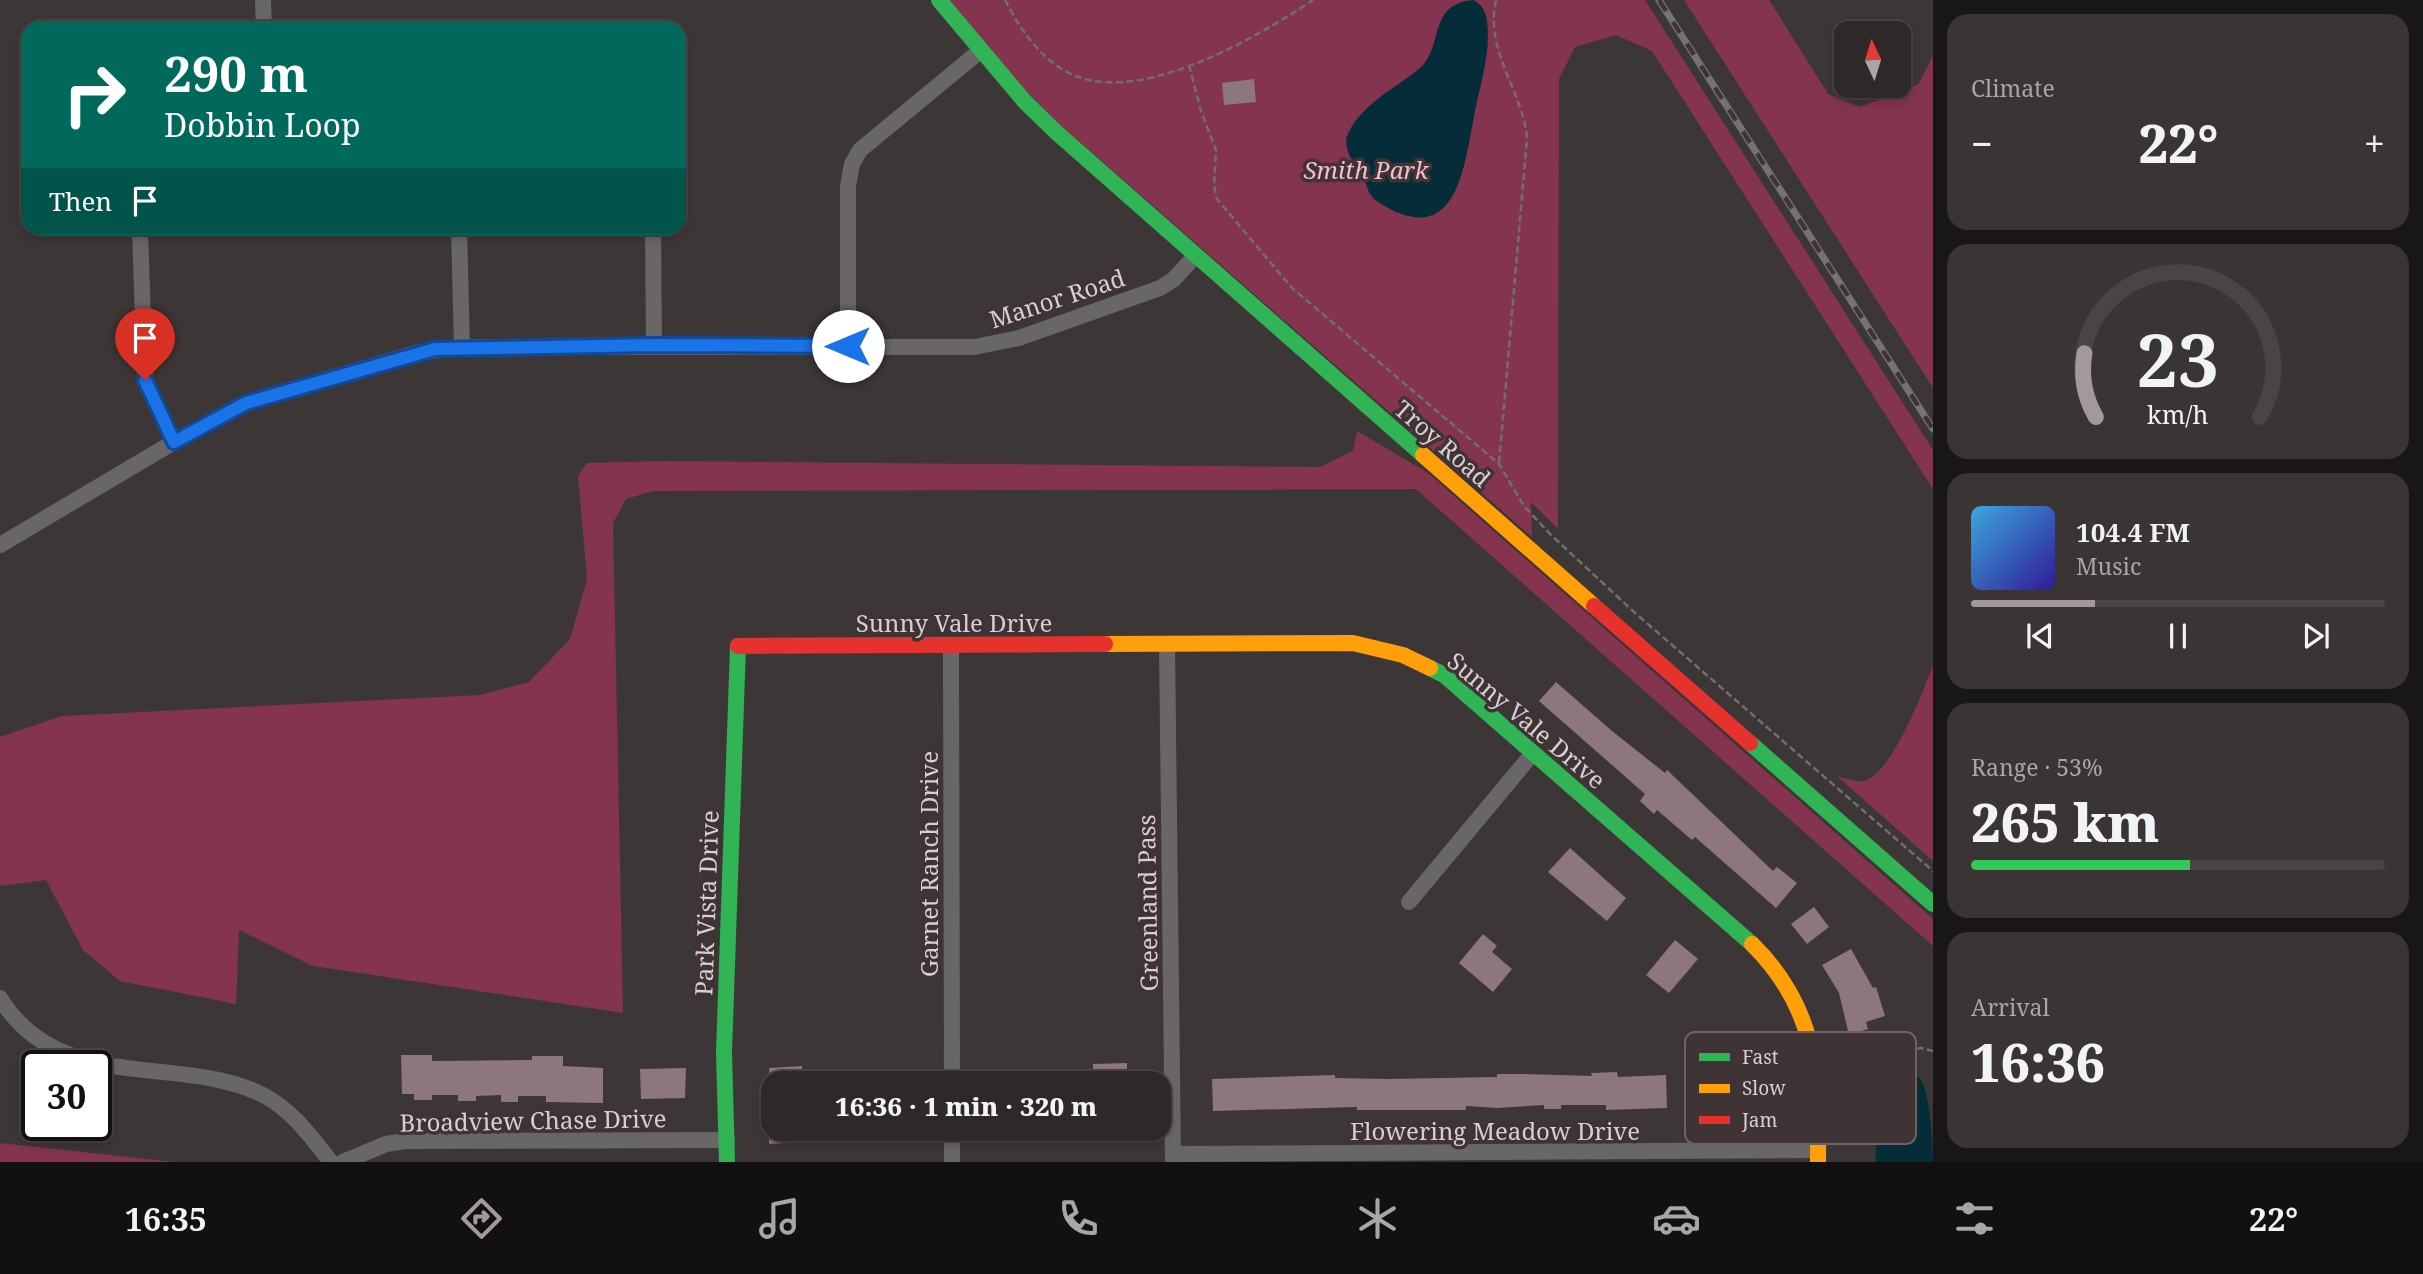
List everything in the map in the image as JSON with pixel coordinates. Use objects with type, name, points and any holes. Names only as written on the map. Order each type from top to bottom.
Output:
[{"type":"street","points":[[264,0],[264,21]]},
{"type":"street","name":"Troy Road","points":[[939,0],[980,51],[1056,132],[1933,904]]},
{"type":"street","points":[[848,346],[848,186],[852,164],[860,150],[980,51]]},
{"type":"street","points":[[140,235],[145,380],[174,442]]},
{"type":"street","points":[[459,235],[462,347]]},
{"type":"street","points":[[653,235],[654,345]]},
{"type":"street","name":"Manor Road","points":[[0,545],[174,442],[246,403],[416,353],[462,347],[974,347],[1019,338],[1160,288],[1173,280],[1195,256]]},
{"type":"street","name":"Sunny Vale Drive","points":[[737,646],[1353,643],[1403,655],[1444,675],[1755,946],[1789,990],[1809,1032]]},
{"type":"street","name":"Greenland Pass","points":[[1167,644],[1173,1158]]},
{"type":"street","name":"Garnet Ranch Drive","points":[[951,645],[951,1071]]},
{"type":"street","name":"Park Vista Drive","points":[[727,1162],[724,1052],[737,646]]},
{"type":"street","points":[[1409,902],[1533,752]]},
{"type":"street","points":[[1,1003],[47,1043],[72,1055],[111,1067],[237,1085],[263,1095],[304,1128],[331,1162]]},
{"type":"street","name":"Broadview Chase Drive","points":[[343,1162],[386,1144],[406,1141],[727,1140]]},
{"type":"street","points":[[952,1141],[952,1162]]},
{"type":"street","name":"Flowering Meadow Drive","points":[[1173,1158],[1818,1156]]},
{"type":"path","points":[[1005,0],[1020,27],[1039,51],[1074,75],[1120,81],[1166,74],[1189,65],[1235,44],[1313,0]]},
{"type":"path","points":[[1303,0],[1306,5]]},
{"type":"path","points":[[1496,0],[1500,59],[1525,118],[1527,138],[1499,464]]},
{"type":"path","points":[[1189,65],[1216,150],[1214,185],[1222,206],[1292,288],[1499,464],[1524,506],[1550,534],[1645,622],[1933,871]]},
{"type":"green space","name":"Smith Park","points":[[948,0],[1645,0],[1933,450],[1933,489],[1652,51],[1616,35],[1575,47],[1559,79],[1558,529],[1531,502],[1532,537],[1016,86]]},
{"type":"green space","points":[[1684,0],[1769,0],[1828,94],[1860,107],[1883,98],[1911,98],[1911,87],[1919,84],[1933,55],[1933,388]]},
{"type":"green space","points":[[1357,431],[1428,473],[1933,919],[1933,946],[1416,489],[653,491],[626,499],[613,523],[623,1013],[313,966],[239,930],[236,1004],[120,981],[83,950],[46,880],[0,886],[0,737],[62,716],[480,695],[529,682],[570,639],[587,579],[578,476],[587,463],[666,461],[1320,467],[1353,451]]},
{"type":"green space","points":[[1933,665],[1933,861],[1837,776],[1864,781],[1875,775],[1885,764],[1905,730]]},
{"type":"green space","points":[[0,1143],[174,1162],[0,1162]]},
{"type":"water","points":[[1474,0],[1486,15],[1488,44],[1461,177],[1452,196],[1441,210],[1425,217],[1405,215],[1378,202],[1371,195],[1363,175],[1348,153],[1346,139],[1368,107],[1420,68],[1432,49],[1438,28],[1449,9],[1459,3]]},
{"type":"water","points":[[1917,1076],[1926,1094],[1933,1162],[1876,1162],[1876,1144],[1916,1144]]},
{"type":"building","points":[[1254,79],[1256,102],[1224,105],[1222,83]]},
{"type":"building","points":[[1556,682],[1612,731],[1665,773],[1667,770],[1773,871],[1777,867],[1797,883],[1776,908],[1695,837],[1692,840],[1657,810],[1654,814],[1640,801],[1645,794],[1539,701]]},
{"type":"building","points":[[1570,848],[1626,898],[1607,921],[1548,872]]},
{"type":"building","points":[[1814,907],[1829,927],[1807,944],[1791,924]]},
{"type":"building","points":[[1483,934],[1497,946],[1492,952],[1512,969],[1493,992],[1459,963]]},
{"type":"building","points":[[1675,940],[1698,959],[1669,993],[1646,975]]},
{"type":"building","points":[[1851,949],[1873,988],[1876,987],[1885,1016],[1866,1022],[1868,1029],[1848,1032],[1839,993],[1822,965]]},
{"type":"building","points":[[401,1055],[432,1055],[432,1061],[532,1060],[532,1056],[563,1056],[563,1066],[603,1068],[603,1103],[546,1102],[546,1096],[518,1096],[518,1102],[501,1102],[501,1095],[476,1096],[476,1101],[458,1101],[458,1095],[432,1095],[432,1100],[414,1100],[414,1094],[402,1094]]},
{"type":"building","points":[[1127,1063],[1127,1071],[1093,1071],[1093,1064]]},
{"type":"building","points":[[802,1066],[802,1071],[769,1071],[769,1068]]},
{"type":"building","points":[[686,1068],[685,1098],[641,1099],[640,1069]]},
{"type":"building","points":[[1617,1072],[1618,1077],[1666,1075],[1667,1108],[1606,1110],[1606,1105],[1561,1105],[1561,1109],[1544,1109],[1544,1105],[1497,1108],[1466,1106],[1466,1110],[1357,1110],[1357,1107],[1213,1111],[1212,1079],[1335,1075],[1335,1078],[1388,1079],[1497,1077],[1497,1074],[1592,1076],[1591,1073]]},
{"type":"building","points":[[769,1141],[801,1141],[801,1142],[769,1144]]},
{"type":"railway","points":[[1659,0],[1933,429]]},
{"type":"traffic: fast","points":[[939,0],[1025,102],[1056,132],[1423,455]]},
{"type":"traffic: fast","points":[[727,1162],[724,1052],[738,646]]},
{"type":"traffic: fast","points":[[1430,668],[1444,675],[1752,944]]},
{"type":"traffic: fast","points":[[1750,743],[1933,904]]},
{"type":"traffic: slow","points":[[1423,455],[1594,606]]},
{"type":"traffic: slow","points":[[1105,644],[1353,643],[1403,655],[1430,668]]},
{"type":"traffic: slow","points":[[1752,944],[1790,993],[1806,1032]]},
{"type":"traffic: slow","points":[[1818,1144],[1818,1162]]},
{"type":"traffic: jam","points":[[1594,606],[1750,743]]},
{"type":"traffic: jam","points":[[738,646],[1105,644]]},
{"type":"route","points":[[145,380],[174,442],[246,403],[435,349],[654,345],[848,346]]}]
